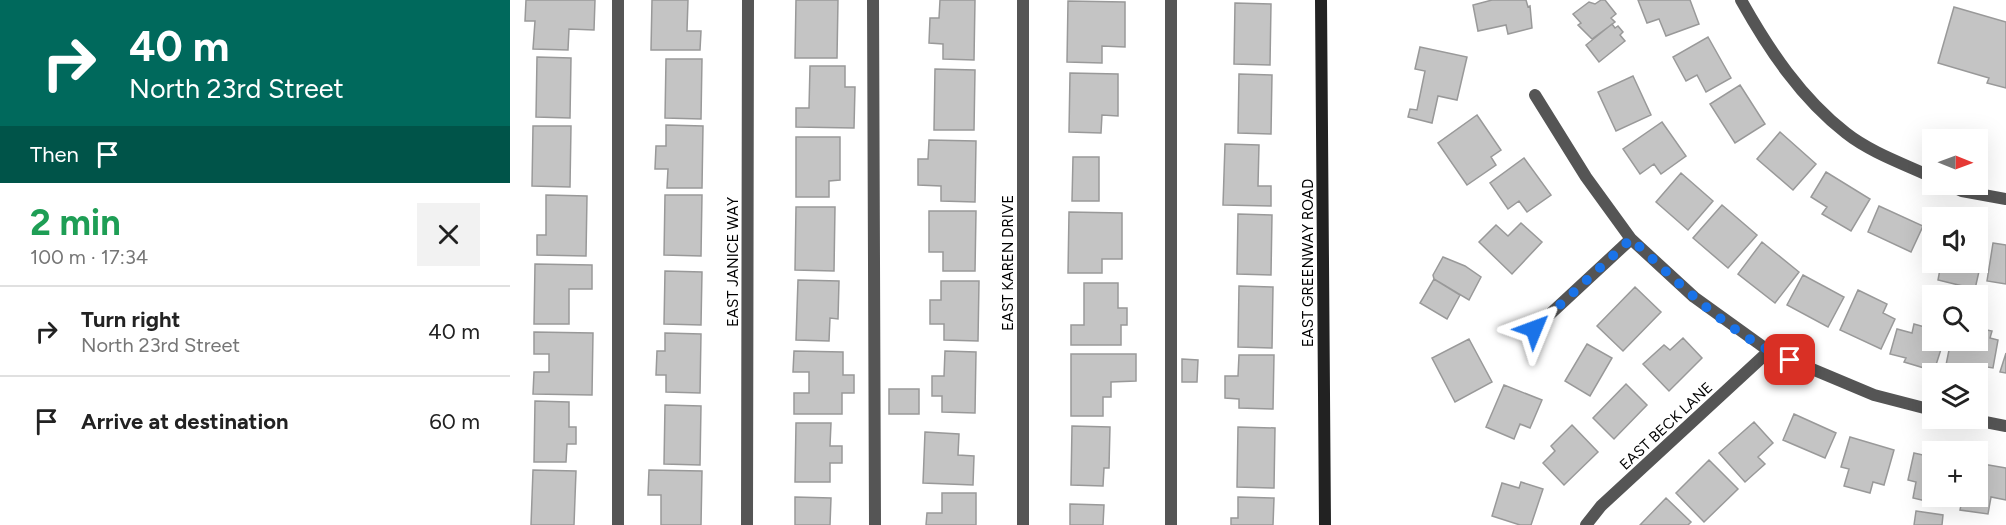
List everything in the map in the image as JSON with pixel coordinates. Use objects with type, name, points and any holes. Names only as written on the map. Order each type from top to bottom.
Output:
[{"type":"street","points":[[618,0],[618,525]]},
{"type":"street","name":"EAST JANICE WAY","points":[[747,525],[748,0]]},
{"type":"street","points":[[873,0],[874,525]]},
{"type":"street","name":"EAST KAREN DRIVE","points":[[1023,0],[1023,525]]},
{"type":"street","points":[[1171,0],[1171,525]]},
{"type":"street","name":"EAST GREENWAY ROAD","points":[[1322,0],[1325,525]]},
{"type":"street","points":[[1742,0],[1762,37],[1801,92],[1847,134],[1922,172]]},
{"type":"street","points":[[1536,95],[1586,177],[1631,239],[1694,297],[1769,351],[1875,394],[1922,407]]},
{"type":"street","points":[[1984,195],[2006,199]]},
{"type":"street","points":[[1534,329],[1631,239]]},
{"type":"street","name":"EAST BECK LANE","points":[[1586,525],[1601,506],[1769,351]]},
{"type":"street","points":[[1988,422],[2006,426]]},
{"type":"building","points":[[526,0],[595,0],[594,30],[569,29],[568,50],[533,49],[535,21],[525,21]]},
{"type":"building","points":[[652,0],[688,0],[687,31],[701,31],[700,50],[651,50]]},
{"type":"building","points":[[796,0],[838,0],[837,58],[795,58]]},
{"type":"building","points":[[940,0],[975,0],[974,60],[943,59],[943,44],[929,43],[930,18],[939,18]]},
{"type":"building","points":[[1492,0],[1526,0],[1528,7],[1530,6],[1532,28],[1508,34],[1506,25],[1478,31],[1473,5]]},
{"type":"building","points":[[1605,0],[1616,14],[1611,18],[1615,22],[1592,39],[1578,25],[1581,23],[1573,14],[1589,2],[1595,4]]},
{"type":"building","points":[[1638,0],[1690,0],[1699,24],[1666,36],[1659,19],[1647,23]]},
{"type":"building","points":[[1068,1],[1125,2],[1125,47],[1102,46],[1102,63],[1067,62]]},
{"type":"building","points":[[1235,3],[1271,4],[1270,65],[1234,64]]},
{"type":"building","points":[[1954,7],[2006,22],[2006,88],[1987,83],[1989,78],[1938,63]]},
{"type":"building","points":[[1612,24],[1615,28],[1618,26],[1623,32],[1620,35],[1625,41],[1599,62],[1586,45]]},
{"type":"building","points":[[1708,37],[1731,78],[1706,92],[1697,75],[1686,81],[1673,57]]},
{"type":"building","points":[[1420,47],[1467,57],[1457,100],[1438,96],[1432,123],[1408,117],[1410,109],[1417,110],[1425,71],[1415,69]]},
{"type":"building","points":[[537,57],[571,58],[570,118],[536,117]]},
{"type":"building","points":[[666,59],[702,59],[701,119],[665,118]]},
{"type":"building","points":[[810,66],[845,66],[845,87],[855,87],[854,128],[796,127],[796,108],[809,108]]},
{"type":"building","points":[[935,69],[975,70],[974,130],[934,130]]},
{"type":"building","points":[[1070,73],[1118,74],[1118,116],[1102,115],[1101,133],[1069,132]]},
{"type":"building","points":[[1239,74],[1272,75],[1271,134],[1238,133]]},
{"type":"building","points":[[1633,76],[1651,115],[1616,131],[1598,92]]},
{"type":"building","points":[[1740,85],[1765,124],[1735,143],[1710,104]]},
{"type":"building","points":[[1477,115],[1501,150],[1491,157],[1496,165],[1467,185],[1438,143]]},
{"type":"building","points":[[1662,122],[1686,156],[1661,174],[1654,164],[1640,174],[1623,149]]},
{"type":"building","points":[[666,125],[703,126],[702,188],[667,188],[668,169],[655,169],[656,146],[666,146]]},
{"type":"building","points":[[533,126],[571,126],[570,187],[532,186]]},
{"type":"building","points":[[1780,132],[1816,164],[1793,190],[1757,159]]},
{"type":"building","points":[[796,137],[840,137],[840,180],[829,181],[829,197],[796,197]]},
{"type":"building","points":[[929,140],[976,141],[975,202],[941,201],[941,186],[918,185],[918,159],[928,159]]},
{"type":"building","points":[[1225,144],[1259,145],[1258,186],[1271,186],[1271,206],[1223,205]]},
{"type":"building","points":[[1073,157],[1099,157],[1099,201],[1072,201]]},
{"type":"building","points":[[1524,158],[1551,195],[1527,212],[1519,201],[1508,209],[1490,183]]},
{"type":"building","points":[[1826,172],[1870,199],[1851,231],[1822,214],[1827,207],[1811,197]]},
{"type":"building","points":[[1681,173],[1713,201],[1688,230],[1656,202]]},
{"type":"building","points":[[546,195],[587,196],[586,256],[537,255],[537,235],[546,235]]},
{"type":"building","points":[[665,195],[702,195],[701,256],[664,255]]},
{"type":"building","points":[[1722,205],[1757,235],[1728,268],[1693,238]]},
{"type":"building","points":[[1879,206],[1922,226],[1911,252],[1868,232]]},
{"type":"building","points":[[796,207],[835,207],[834,271],[795,270]]},
{"type":"building","points":[[929,211],[976,211],[975,271],[943,271],[943,252],[929,252]]},
{"type":"building","points":[[1069,212],[1122,213],[1122,259],[1102,259],[1102,273],[1068,273]]},
{"type":"building","points":[[1238,214],[1272,215],[1271,275],[1237,274]]},
{"type":"building","points":[[1521,223],[1542,242],[1512,274],[1479,242],[1496,225],[1508,236]]},
{"type":"building","points":[[1762,242],[1799,272],[1775,303],[1738,274]]},
{"type":"building","points":[[1993,243],[2006,245],[2006,284],[1987,281]]},
{"type":"building","points":[[1443,257],[1465,266],[1481,277],[1469,300],[1434,279],[1433,275]]},
{"type":"building","points":[[535,264],[592,265],[592,289],[569,289],[569,324],[534,324]]},
{"type":"building","points":[[665,271],[702,272],[701,325],[664,324]]},
{"type":"building","points":[[1939,273],[1979,273],[1976,285],[1959,285],[1938,280]]},
{"type":"building","points":[[1803,275],[1844,297],[1828,327],[1787,305]]},
{"type":"building","points":[[1434,279],[1460,295],[1447,319],[1420,303]]},
{"type":"building","points":[[798,280],[839,281],[838,319],[830,318],[829,341],[796,340]]},
{"type":"building","points":[[941,281],[979,281],[978,341],[944,340],[944,324],[930,324],[930,300],[941,300]]},
{"type":"building","points":[[1084,283],[1118,283],[1118,308],[1127,308],[1127,325],[1121,325],[1121,345],[1071,345],[1071,325],[1084,325]]},
{"type":"building","points":[[1239,286],[1273,287],[1272,348],[1238,347]]},
{"type":"building","points":[[1635,287],[1661,312],[1623,351],[1597,326]]},
{"type":"building","points":[[1858,290],[1887,304],[1883,313],[1895,319],[1881,349],[1840,330]]},
{"type":"building","points":[[1914,324],[1922,326],[1922,351],[1940,351],[1937,363],[1922,363],[1922,367],[1904,362],[1906,358],[1890,354],[1897,329],[1912,333]]},
{"type":"building","points":[[1988,330],[1992,331],[1990,338],[1998,340],[1993,368],[1988,367],[1988,363],[1946,363],[1949,351],[1988,351]]},
{"type":"building","points":[[534,332],[593,333],[592,395],[533,394],[534,372],[549,372],[549,354],[534,354]]},
{"type":"building","points":[[665,333],[701,334],[700,393],[666,392],[666,375],[656,375],[657,351],[665,351]]},
{"type":"building","points":[[1683,338],[1702,358],[1669,391],[1643,364],[1664,345],[1670,350]]},
{"type":"building","points":[[1469,339],[1492,382],[1455,402],[1432,358]]},
{"type":"building","points":[[1587,344],[1612,358],[1590,396],[1565,381]]},
{"type":"building","points":[[794,351],[843,352],[843,375],[854,375],[854,393],[842,393],[842,414],[794,414],[794,393],[809,393],[809,372],[793,372]]},
{"type":"building","points":[[945,351],[976,352],[975,413],[942,412],[942,396],[932,396],[932,376],[944,376]]},
{"type":"building","points":[[2006,353],[2006,373],[2000,372]]},
{"type":"building","points":[[1071,354],[1136,354],[1136,381],[1111,382],[1111,397],[1103,397],[1103,416],[1071,416]]},
{"type":"building","points":[[1239,355],[1274,355],[1273,409],[1239,408],[1239,399],[1225,398],[1225,376],[1238,376]]},
{"type":"building","points":[[1182,359],[1198,360],[1197,382],[1182,382]]},
{"type":"building","points":[[1626,384],[1647,405],[1614,439],[1593,418]]},
{"type":"building","points":[[1504,385],[1542,400],[1530,428],[1520,424],[1514,439],[1486,427]]},
{"type":"building","points":[[889,389],[919,389],[919,414],[889,414]]},
{"type":"building","points":[[535,401],[569,402],[569,427],[576,427],[576,444],[567,444],[566,462],[534,462]]},
{"type":"building","points":[[665,405],[701,406],[700,465],[664,464]]},
{"type":"building","points":[[1794,414],[1836,433],[1825,458],[1783,440]]},
{"type":"building","points":[[1754,422],[1773,443],[1758,457],[1765,464],[1745,482],[1719,453]]},
{"type":"building","points":[[796,423],[831,423],[830,446],[842,446],[842,463],[830,463],[830,482],[795,482]]},
{"type":"building","points":[[1572,425],[1598,452],[1564,485],[1543,463],[1555,451],[1551,446]]},
{"type":"building","points":[[1072,426],[1110,427],[1109,468],[1104,468],[1103,486],[1071,485]]},
{"type":"building","points":[[1238,427],[1275,428],[1274,488],[1237,487]]},
{"type":"building","points":[[925,432],[959,434],[958,455],[974,456],[973,485],[923,483]]},
{"type":"building","points":[[1850,437],[1894,450],[1884,485],[1873,482],[1870,493],[1844,486],[1849,469],[1841,467]]},
{"type":"building","points":[[1914,453],[1922,455],[1922,500],[1913,498],[1916,482],[1908,480]]},
{"type":"building","points":[[1709,460],[1738,489],[1704,522],[1676,493]]},
{"type":"building","points":[[1988,465],[2006,468],[2006,500],[1991,497],[1988,514],[1960,510],[1961,507],[1988,507]]},
{"type":"building","points":[[533,470],[576,471],[574,525],[531,525]]},
{"type":"building","points":[[649,470],[702,471],[701,525],[661,525],[661,495],[648,495]]},
{"type":"building","points":[[1521,482],[1543,489],[1531,525],[1520,525],[1492,516],[1502,483],[1519,488]]},
{"type":"building","points":[[942,493],[976,493],[976,525],[926,525],[927,513],[942,513]]},
{"type":"building","points":[[795,497],[831,498],[830,525],[795,525]]},
{"type":"building","points":[[1238,497],[1274,498],[1273,525],[1231,525],[1231,518],[1238,518]]},
{"type":"building","points":[[1666,498],[1691,522],[1688,525],[1640,525]]},
{"type":"building","points":[[1070,504],[1104,505],[1103,525],[1070,525]]},
{"type":"building","points":[[1916,511],[1943,515],[1942,525],[1914,525]]},
{"type":"route","points":[[1534,329],[1631,239],[1694,297],[1769,351],[1790,360]]}]
